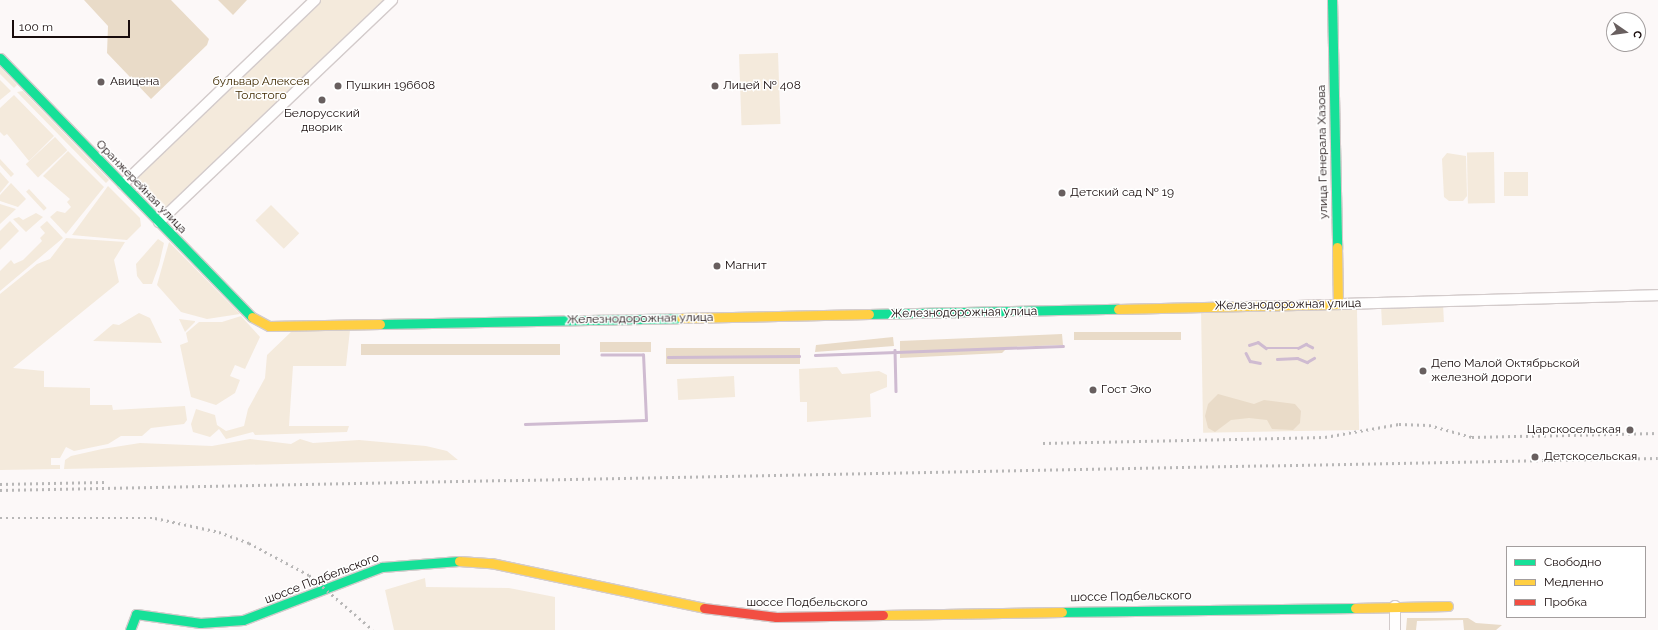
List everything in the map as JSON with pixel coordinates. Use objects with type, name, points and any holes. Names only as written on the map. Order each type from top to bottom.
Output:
[{"type":"street","points":[[123,184],[314,0]]},
{"type":"street","points":[[159,222],[392,0]]},
{"type":"street","name":"улица Генерала Хазова","points":[[1332,0],[1338,304]]},
{"type":"street","name":"Оранжерейная улица","points":[[0,58],[256,321],[269,326]]},
{"type":"street","name":"Железнодорожная улица","points":[[269,326],[1338,304],[1658,295]]},
{"type":"street","name":"шоссе Подбельского","points":[[130,630],[136,614],[200,623],[237,621],[269,613],[382,567],[438,560],[491,563],[732,614],[776,617],[1448,606]]},
{"type":"street","points":[[1395,606],[1395,630]]},
{"type":"green space","name":"бульвар Алексея Толстого","points":[[321,0],[386,0],[167,209],[136,177]]},
{"type":"green space","points":[[778,53],[780,124],[742,125],[739,54]]},
{"type":"green space","points":[[0,67],[17,85],[14,88],[0,74]]},
{"type":"green space","points":[[0,80],[11,91],[0,100]]},
{"type":"green space","points":[[23,91],[109,180],[106,183],[17,92]]},
{"type":"green space","points":[[14,95],[54,136],[29,161],[7,134],[4,136],[0,132],[0,108]]},
{"type":"green space","points":[[55,137],[67,150],[38,177],[26,164]]},
{"type":"green space","points":[[68,151],[104,187],[66,234],[50,217],[57,211],[65,213],[71,207],[67,202],[70,199],[43,176]]},
{"type":"green space","points":[[1467,152],[1494,152],[1495,203],[1468,203]]},
{"type":"green space","points":[[1447,153],[1466,156],[1467,196],[1463,201],[1449,201],[1444,197],[1442,159]]},
{"type":"green space","points":[[0,159],[14,174],[11,177],[0,165]]},
{"type":"green space","points":[[0,172],[9,182],[0,193]]},
{"type":"green space","points":[[1504,172],[1528,172],[1528,196],[1504,196]]},
{"type":"green space","points":[[11,183],[26,199],[18,207],[0,201],[0,195]]},
{"type":"green space","points":[[108,186],[140,218],[141,226],[127,240],[72,235]]},
{"type":"green space","points":[[29,189],[47,208],[44,211],[26,192]]},
{"type":"green space","points":[[0,204],[16,209],[0,224]]},
{"type":"green space","points":[[271,205],[299,233],[284,249],[255,221]]},
{"type":"green space","points":[[36,213],[43,217],[26,232],[13,219],[19,217],[23,220]]},
{"type":"green space","points":[[10,221],[19,231],[0,250],[0,231]]},
{"type":"green space","points":[[47,221],[63,238],[0,291],[0,271],[11,260],[14,264],[23,260],[42,241],[40,238],[45,233],[40,227]]},
{"type":"green space","points":[[66,238],[125,242],[114,260],[119,282],[13,368],[44,371],[44,387],[90,388],[90,405],[112,405],[113,410],[185,406],[187,420],[184,424],[151,428],[142,436],[121,436],[108,444],[74,451],[66,447],[60,458],[51,458],[51,465],[60,465],[60,469],[0,470],[0,294],[37,264],[50,259]]},
{"type":"green space","points":[[158,239],[164,243],[159,265],[152,284],[143,284],[137,276],[136,264]]},
{"type":"green space","points":[[169,242],[240,314],[207,319],[181,312],[157,285]]},
{"type":"green space","points":[[1443,304],[1444,322],[1382,325],[1381,307]]},
{"type":"green space","points":[[1357,309],[1359,430],[1203,433],[1201,312]]},
{"type":"green space","points":[[139,313],[150,318],[162,343],[93,341],[113,324],[119,325]]},
{"type":"green space","points":[[241,316],[260,337],[245,369],[235,365],[230,376],[240,380],[235,393],[216,405],[191,397],[180,345],[188,342],[186,333],[199,322],[222,322]]},
{"type":"green space","points":[[179,319],[195,321],[195,322],[185,332]]},
{"type":"green space","points":[[350,330],[346,366],[293,366],[289,426],[349,426],[347,432],[255,435],[253,432],[226,439],[219,429],[210,437],[193,432],[191,424],[196,409],[215,415],[217,425],[226,431],[244,426],[248,409],[265,378],[267,355],[292,331]]},
{"type":"green space","points":[[837,367],[842,374],[879,371],[887,375],[887,387],[870,394],[871,417],[807,422],[807,402],[800,402],[799,369]]},
{"type":"green space","points":[[734,376],[735,397],[678,400],[677,379]]},
{"type":"green space","points":[[250,439],[291,444],[300,439],[313,443],[359,440],[426,446],[447,451],[458,460],[64,469],[65,460],[71,456],[102,449],[140,443],[212,446]]},
{"type":"green space","points":[[425,578],[426,587],[509,588],[555,597],[555,630],[394,630],[385,590]]},
{"type":"shaded area","points":[[84,0],[171,0],[209,39],[207,45],[151,99],[107,53],[108,26]]},
{"type":"shaded area","points":[[218,0],[247,0],[233,15]]},
{"type":"shaded area","points":[[1074,332],[1181,332],[1181,340],[1074,340]]},
{"type":"shaded area","points":[[1062,334],[1063,345],[1008,347],[1002,353],[900,358],[900,341]]},
{"type":"shaded area","points":[[893,337],[894,346],[815,352],[816,345]]},
{"type":"shaded area","points":[[600,342],[651,342],[651,352],[600,352]]},
{"type":"shaded area","points":[[361,344],[560,344],[560,355],[361,355]]},
{"type":"shaded area","points":[[666,348],[800,348],[800,364],[666,364]]},
{"type":"shaded area","points":[[1218,394],[1254,404],[1264,400],[1295,404],[1301,411],[1300,423],[1293,430],[1272,429],[1267,420],[1249,418],[1231,420],[1215,432],[1208,428],[1205,416],[1208,404]]},
{"type":"shaded area","points":[[1407,618],[1468,618],[1476,623],[1502,625],[1496,630],[1464,630],[1463,620],[1417,621],[1416,630],[1406,630]]},
{"type":"waterway","points":[[1249,345],[1258,342],[1266,348],[1298,348],[1306,344],[1312,347]]},
{"type":"waterway","points":[[815,355],[1063,346]]},
{"type":"waterway","points":[[895,350],[896,391]]},
{"type":"waterway","points":[[1246,353],[1250,361],[1260,363]]},
{"type":"waterway","points":[[525,424],[646,420],[643,355],[602,355]]},
{"type":"waterway","points":[[668,357],[799,356]]},
{"type":"waterway","points":[[1277,359],[1297,358],[1307,362],[1314,358]]},
{"type":"railway","points":[[1043,443],[1325,437],[1399,424],[1429,425],[1472,437],[1658,433]]},
{"type":"railway","points":[[0,490],[1658,458]]},
{"type":"railway","points":[[0,484],[104,482]]},
{"type":"railway","points":[[0,518],[155,518],[219,532],[249,543],[309,575],[373,630]]},
{"type":"traffic: fast","points":[[1332,0],[1337,247]]},
{"type":"traffic: fast","points":[[0,58],[252,317]]},
{"type":"traffic: fast","points":[[869,314],[1118,309]]},
{"type":"traffic: fast","points":[[380,324],[681,318]]},
{"type":"traffic: fast","points":[[130,630],[136,614],[200,623],[243,620],[382,567],[459,561]]},
{"type":"traffic: fast","points":[[1062,612],[1355,608]]},
{"type":"traffic: slow","points":[[1118,309],[1338,304],[1337,247]]},
{"type":"traffic: slow","points":[[681,318],[869,314]]},
{"type":"traffic: slow","points":[[252,317],[269,326],[380,324]]},
{"type":"traffic: slow","points":[[459,561],[491,563],[704,608]]},
{"type":"traffic: slow","points":[[1355,608],[1448,606]]},
{"type":"traffic: slow","points":[[883,615],[1062,612]]},
{"type":"traffic: jam","points":[[704,608],[776,617],[883,615]]},
{"type":"place","name":"Авицена","points":[[101,82]]},
{"type":"place","name":"Пушкин 196608","points":[[338,86]]},
{"type":"place","name":"Лицей № 408","points":[[715,86]]},
{"type":"place","name":"Белорусский дворик","points":[[322,100]]},
{"type":"place","name":"Детский сад № 19","points":[[1062,193]]},
{"type":"place","name":"Магнит","points":[[717,266]]},
{"type":"place","name":"Депо Малой Октябрьской железной дороги","points":[[1423,371]]},
{"type":"place","name":"Гост Эко","points":[[1093,390]]},
{"type":"place","name":"Царскосельская","points":[[1630,430]]},
{"type":"place","name":"Детскосельская","points":[[1535,457]]}]
